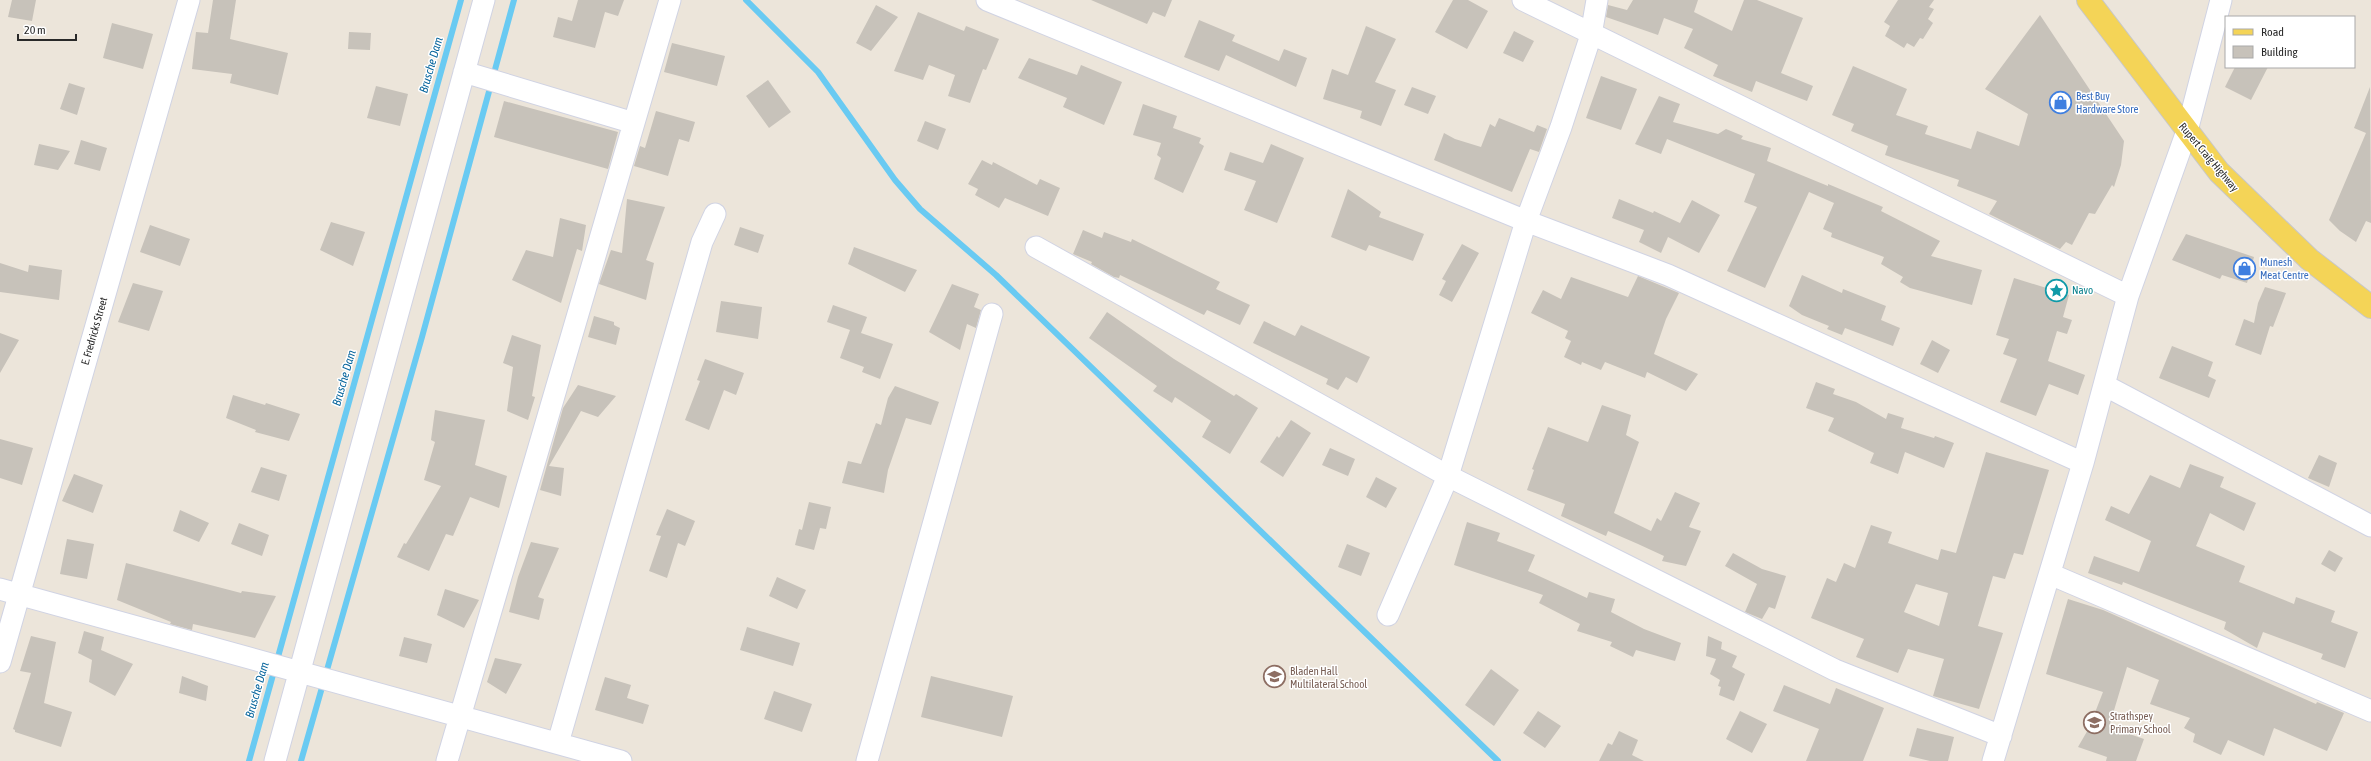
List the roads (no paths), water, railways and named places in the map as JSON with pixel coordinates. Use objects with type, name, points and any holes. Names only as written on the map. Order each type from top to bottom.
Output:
[{"type":"main road","name":"Rupert Craig Highway","points":[[2088,0],[2187,131],[2238,192],[2270,220],[2309,259],[2371,308]]},
{"type":"street","name":"E. Fredricks Street","points":[[0,662],[10,591],[189,0]]},
{"type":"street","points":[[275,761],[484,0]]},
{"type":"street","points":[[447,761],[670,0]]},
{"type":"street","points":[[987,0],[1526,221],[1668,275],[2083,463]]},
{"type":"street","points":[[1524,0],[1591,35],[2128,296]]},
{"type":"street","points":[[1388,615],[1448,476],[1526,221],[1561,127],[1591,35],[1597,0]]},
{"type":"street","points":[[1993,761],[2083,463],[2128,296],[2187,131],[2221,0]]},
{"type":"street","points":[[464,72],[634,123]]},
{"type":"street","points":[[563,750],[702,242],[715,214]]},
{"type":"street","points":[[1036,247],[1448,476],[1835,670],[2001,736]]},
{"type":"street","points":[[867,761],[992,314]]},
{"type":"street","points":[[2104,385],[2371,526]]},
{"type":"street","points":[[2050,574],[2371,711]]},
{"type":"street","points":[[10,591],[460,716],[563,750],[621,761]]},
{"type":"waterway","name":"Brusche Dam","points":[[249,761],[461,0]]},
{"type":"waterway","points":[[301,761],[422,337],[514,0]]},
{"type":"waterway","points":[[746,0],[818,72],[895,180],[920,209],[996,275],[1498,761]]},
{"type":"place","name":"Best Buy Hardware Store","points":[[2061,102]]},
{"type":"place","name":"Munesh Meat Centre","points":[[2244,268]]},
{"type":"place","name":"Navo","points":[[2057,290]]},
{"type":"place","name":"Bladen Hall Multilateral School","points":[[1274,677]]},
{"type":"place","name":"Strathspey Primary School","points":[[2094,722]]}]
